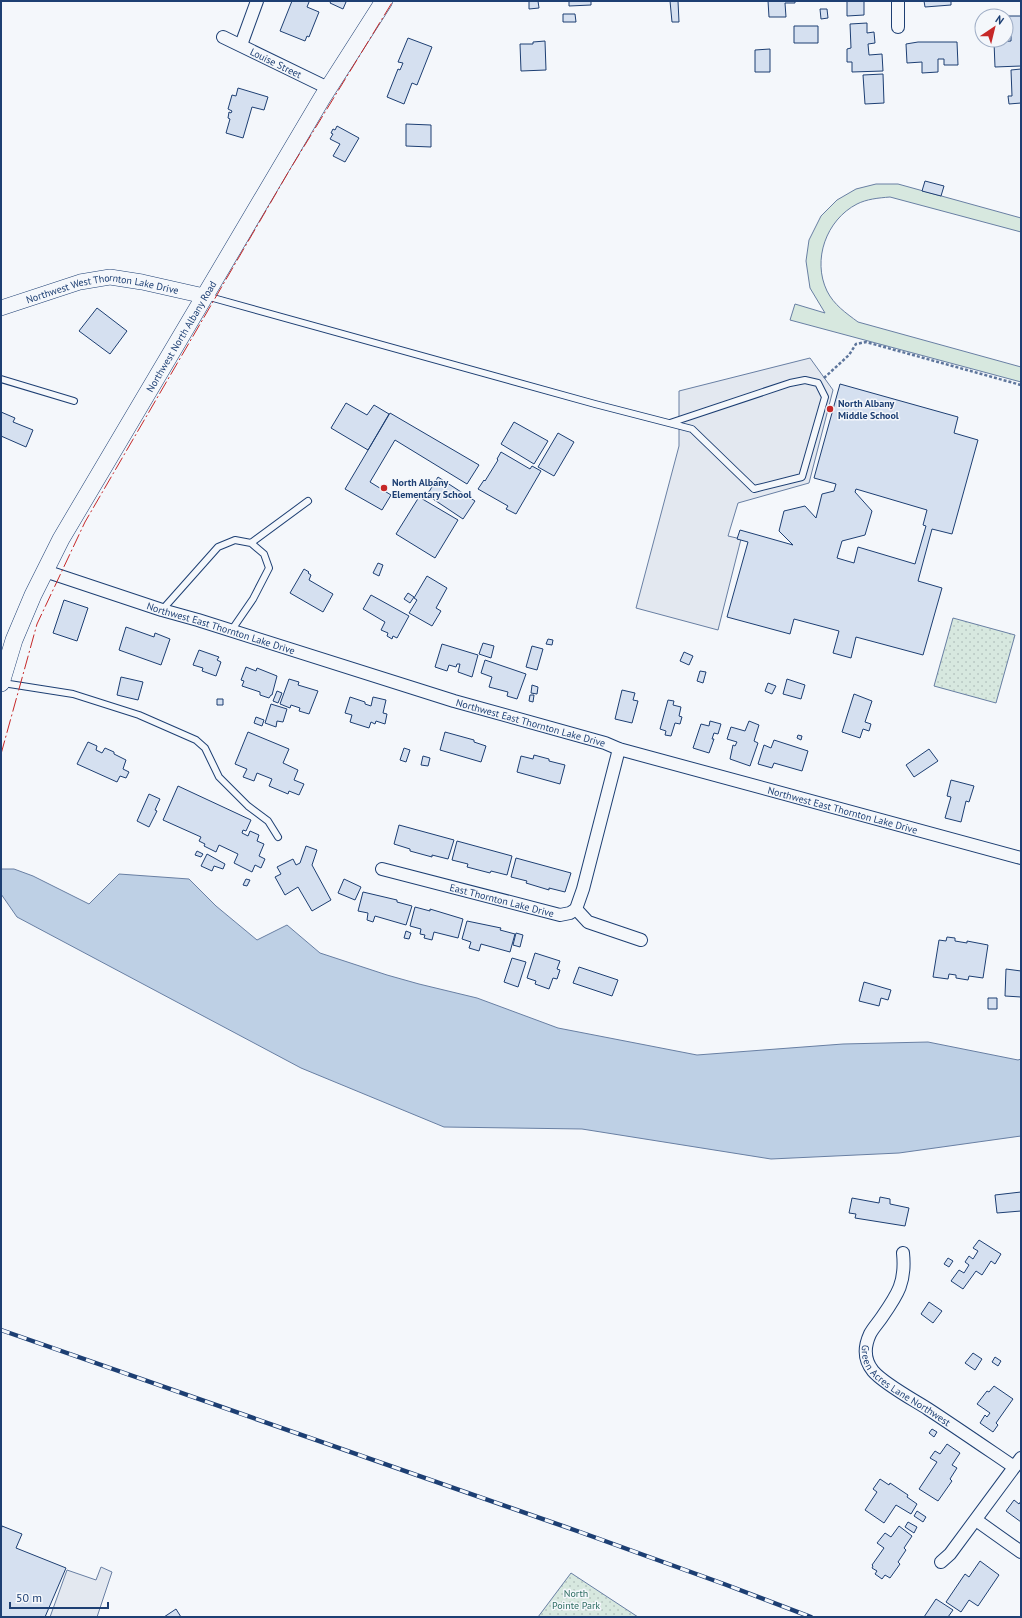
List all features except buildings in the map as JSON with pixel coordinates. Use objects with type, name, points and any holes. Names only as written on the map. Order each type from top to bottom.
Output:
[{"type":"main road","name":"Northwest North Albany Road","points":[[1,683],[14,640],[33,595],[61,539],[328,88],[384,1]]},
{"type":"street","points":[[241,45],[257,1]]},
{"type":"street","points":[[898,1],[898,27]]},
{"type":"street","name":"Louise Street","points":[[223,37],[328,88]]},
{"type":"street","name":"Northwest West Thornton Lake Drive","points":[[1,308],[80,282],[110,277],[142,282],[204,296]]},
{"type":"street","name":"Northwest East Thornton Lake Drive","points":[[45,571],[162,610],[454,701],[605,743],[619,749],[1021,858]]},
{"type":"street","points":[[619,749],[576,909],[588,922],[641,940]]},
{"type":"street","name":"East Thornton Lake Drive","points":[[382,869],[560,915],[570,913],[576,909]]},
{"type":"street","name":"Green Acres Lane Northwest","points":[[903,1253],[905,1269],[903,1282],[892,1303],[871,1331],[867,1340],[866,1356],[869,1366],[874,1372],[895,1388],[1018,1463]]},
{"type":"street","points":[[941,1562],[950,1554],[1018,1463]]},
{"type":"street","points":[[976,1520],[1021,1552]]},
{"type":"lane","points":[[204,296],[323,330],[692,429],[754,489],[802,477],[824,397],[818,383],[805,380],[790,383],[670,423]]},
{"type":"lane","points":[[1,379],[74,401]]},
{"type":"lane","points":[[250,543],[308,502]]},
{"type":"lane","points":[[162,610],[218,547],[235,540],[250,543],[264,554],[269,568],[253,599],[230,631]]},
{"type":"lane","points":[[1,683],[73,694],[139,715],[196,740],[205,748],[219,777],[248,806],[268,821],[278,837]]},
{"type":"path","points":[[818,383],[849,355],[856,344],[866,342],[1021,386]]},
{"type":"green space","points":[[876,184],[898,184],[1021,218],[1021,232],[890,197],[861,202],[846,211],[837,220],[830,230],[825,242],[821,267],[823,279],[830,296],[841,308],[858,322],[1021,367],[1021,382],[790,320],[795,304],[825,313],[810,288],[806,261],[809,240],[821,216],[837,200],[856,189]]},
{"type":"green space","points":[[953,618],[1015,635],[996,703],[934,686]]},
{"type":"green space","name":"North Pointe Park","points":[[571,1573],[638,1617],[538,1617]]},
{"type":"shaded area","points":[[810,358],[833,390],[809,483],[738,503],[728,536],[741,539],[718,630],[636,608],[679,446],[679,391]]},
{"type":"shaded area","points":[[101,1567],[112,1572],[97,1617],[50,1617],[67,1570],[96,1580]]},
{"type":"water","points":[[1,869],[14,869],[33,876],[89,904],[119,874],[189,879],[216,906],[257,940],[287,925],[320,953],[387,975],[477,998],[558,1028],[697,1055],[843,1044],[928,1042],[1018,1060],[1021,1059],[1021,1136],[899,1153],[771,1159],[582,1129],[444,1127],[301,1068],[17,917],[1,894]]},
{"type":"railway","points":[[1,1330],[580,1532],[811,1617]]},
{"type":"power","points":[[1,754],[37,624],[85,522],[289,171],[393,1]]},
{"type":"place","name":"North Albany Middle School","points":[[830,409]]},
{"type":"place","name":"North Albany Elementary School","points":[[384,488]]}]
